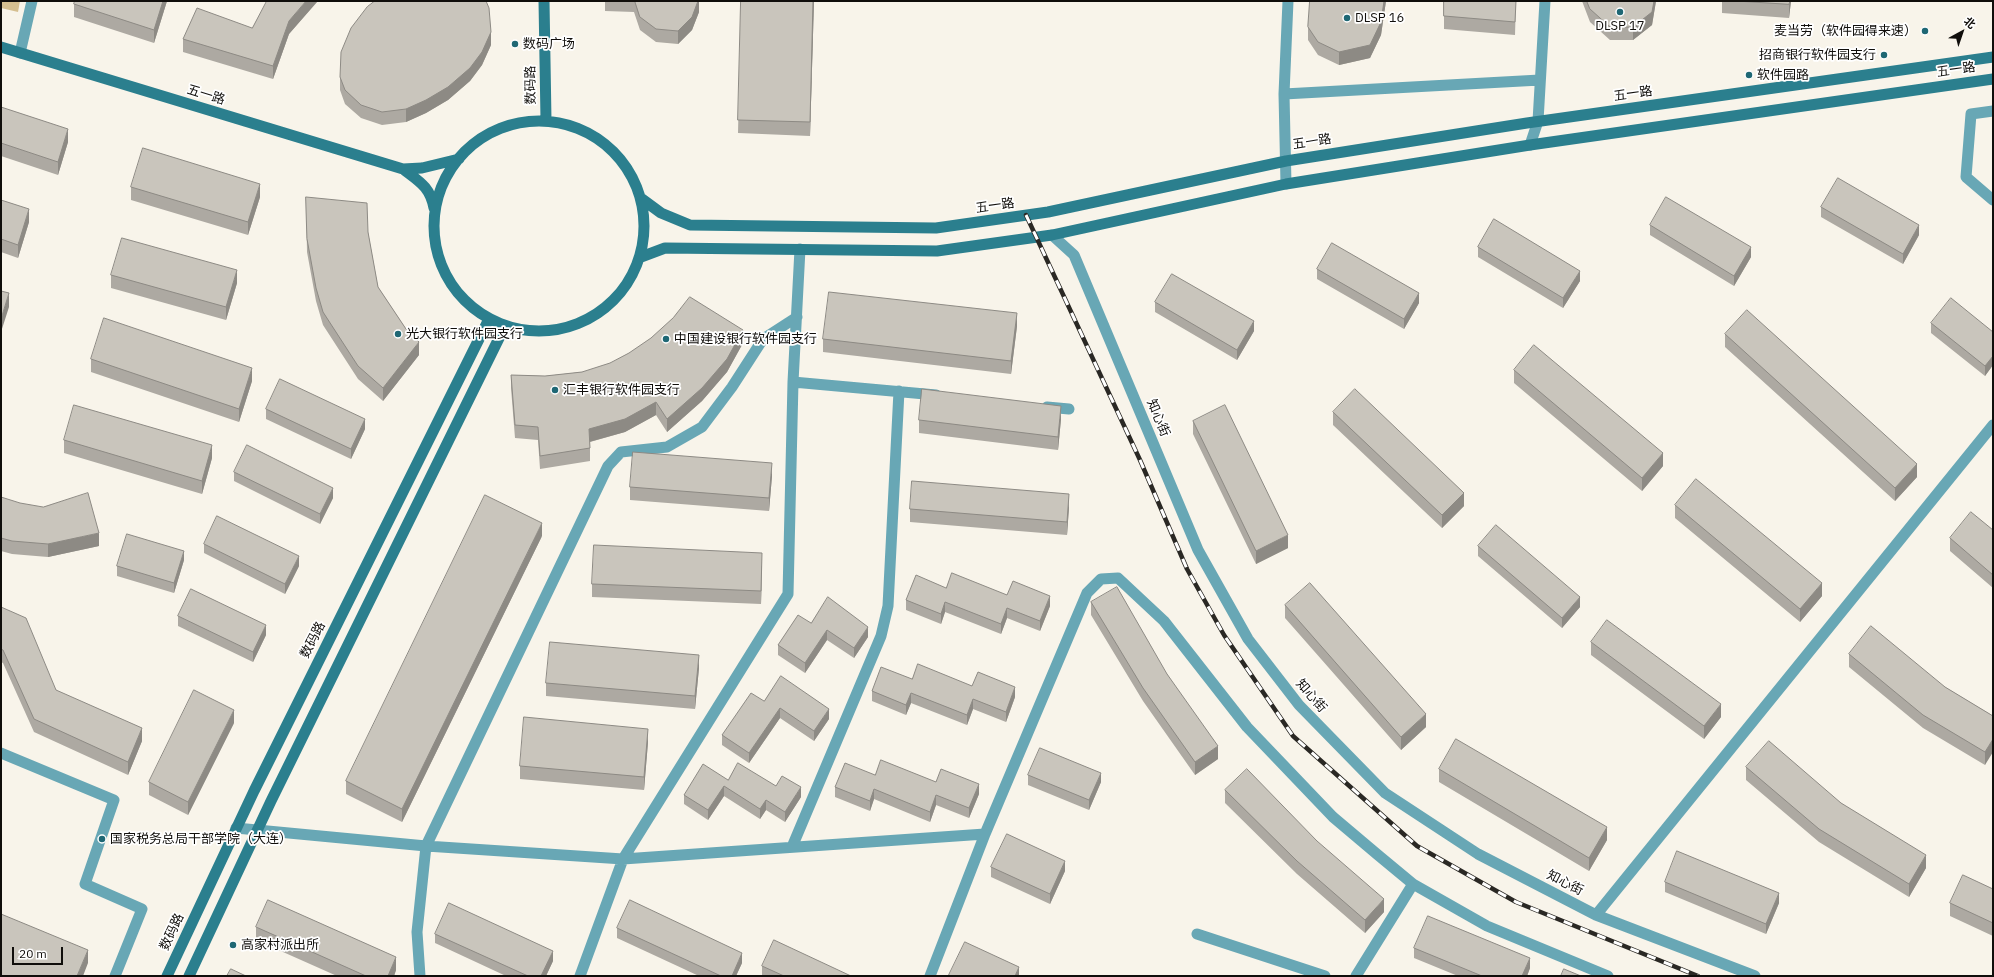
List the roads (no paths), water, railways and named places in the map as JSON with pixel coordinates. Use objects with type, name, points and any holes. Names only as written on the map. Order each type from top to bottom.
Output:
[{"type":"main road","name":"数码路","points":[[544,1],[546,120]]},
{"type":"main road","name":"五一路","points":[[1,47],[403,169]]},
{"type":"main road","name":"五一路","points":[[642,199],[661,213],[690,225],[936,228],[1048,212],[1286,161],[1538,121],[1993,57]]},
{"type":"main road","name":"五一路","points":[[641,257],[665,248],[937,251],[1052,234],[1286,184],[1530,145],[1993,79]]},
{"type":"main road","points":[[546,120],[578,128],[607,144],[629,169],[642,199],[646,228],[641,257],[625,290],[598,315],[564,330],[528,332],[505,326],[489,319],[467,304],[448,279],[436,250],[434,219],[440,189],[459,159],[471,145],[494,130],[519,122],[546,120]]},
{"type":"main road","points":[[403,169],[422,168],[459,159]]},
{"type":"main road","points":[[403,169],[424,186],[431,195],[435,213]]},
{"type":"main road","name":"数码路","points":[[167,976],[236,828],[489,319]]},
{"type":"main road","points":[[189,976],[257,830],[505,326]]},
{"type":"street","points":[[20,53],[32,1]]},
{"type":"street","points":[[1286,184],[1284,94],[1288,1]]},
{"type":"street","points":[[1530,145],[1538,121],[1545,1]]},
{"type":"street","points":[[1284,94],[1540,80]]},
{"type":"street","points":[[1993,111],[1970,114],[1966,177],[1993,200]]},
{"type":"street","name":"知心街","points":[[1052,234],[1074,256],[1198,550],[1248,639],[1299,705],[1385,792],[1478,854],[1596,915],[1755,976]]},
{"type":"street","points":[[580,976],[623,859],[788,594],[793,382],[800,249]]},
{"type":"street","points":[[420,976],[417,932],[426,846],[608,466],[621,452],[667,447],[702,427],[732,387],[763,339],[796,317]]},
{"type":"street","points":[[793,382],[945,396]]},
{"type":"street","points":[[792,847],[881,636],[888,606],[899,392]]},
{"type":"street","points":[[1038,406],[1068,409]]},
{"type":"street","points":[[1596,915],[1993,425]]},
{"type":"street","points":[[930,976],[985,834],[1087,593],[1101,579],[1118,578],[1164,621],[1247,727],[1333,817],[1413,884],[1486,926],[1608,976]]},
{"type":"street","points":[[1,753],[114,800],[85,884],[142,908],[115,976]]},
{"type":"street","points":[[236,828],[426,846],[623,859],[985,834]]},
{"type":"street","points":[[1356,976],[1413,884]]},
{"type":"street","points":[[1197,934],[1325,976]]},
{"type":"railway","points":[[1026,215],[1140,460],[1187,569],[1224,635],[1293,736],[1417,846],[1516,902],[1698,976]]},
{"type":"place","name":"DLSP 17","points":[[1620,12]]},
{"type":"place","name":"DLSP 16","points":[[1347,18]]},
{"type":"place","name":"麦当劳（软件园得来速）","points":[[1925,31]]},
{"type":"place","name":"数码广场","points":[[515,44]]},
{"type":"place","name":"招商银行软件园支行","points":[[1884,55]]},
{"type":"place","name":"软件园路","points":[[1749,75]]},
{"type":"place","name":"光大银行软件园支行","points":[[398,334]]},
{"type":"place","name":"中国建设银行软件园支行","points":[[666,339]]},
{"type":"place","name":"汇丰银行软件园支行","points":[[555,390]]},
{"type":"place","name":"国家税务总局干部学院（大连）","points":[[102,839]]},
{"type":"place","name":"高家村派出所","points":[[233,945]]}]
